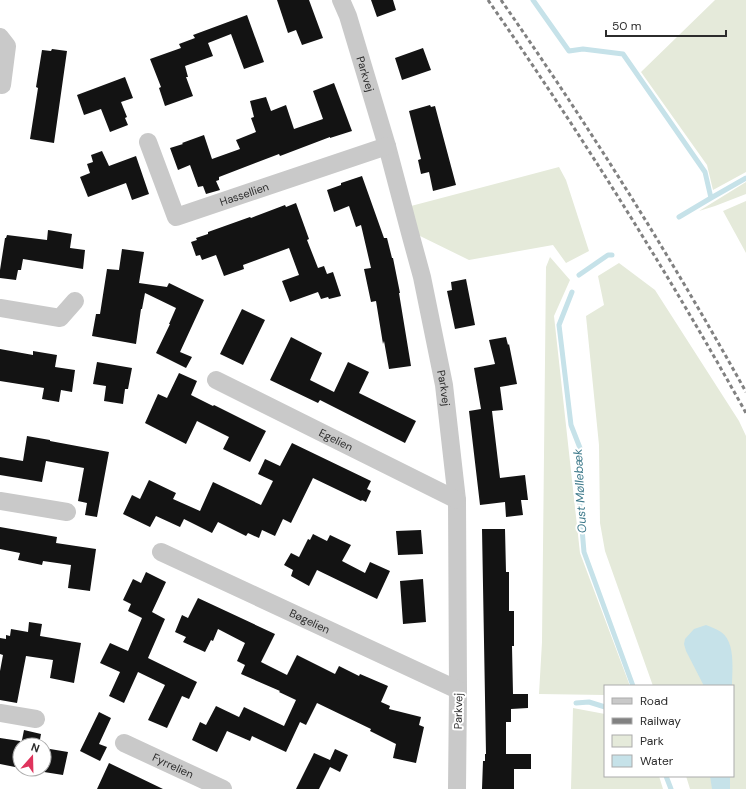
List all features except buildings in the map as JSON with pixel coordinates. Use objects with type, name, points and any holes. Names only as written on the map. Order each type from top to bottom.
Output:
[{"type":"street","name":"Parkvej","points":[[341,0],[348,16],[387,146],[422,277],[442,377],[457,500],[458,690],[456,789]]},
{"type":"street","points":[[0,37],[7,46],[2,85]]},
{"type":"street","name":"Hassellien","points":[[148,142],[176,217],[387,146]]},
{"type":"street","points":[[0,308],[60,318],[75,301]]},
{"type":"street","name":"Egelien","points":[[216,380],[457,500]]},
{"type":"street","points":[[0,501],[67,512]]},
{"type":"street","name":"Bøgelien","points":[[161,552],[458,690]]},
{"type":"street","points":[[0,713],[36,719]]},
{"type":"street","name":"Fyrrelien","points":[[124,743],[223,789]]},
{"type":"green space","points":[[715,0],[746,0],[746,172],[713,190],[707,165],[641,72]]},
{"type":"green space","points":[[559,167],[566,180],[589,251],[566,263],[553,245],[469,260],[418,235],[411,206]]},
{"type":"green space","points":[[746,182],[746,194],[699,211]]},
{"type":"green space","points":[[746,201],[746,253],[723,211]]},
{"type":"green space","points":[[550,257],[570,280],[554,316],[580,553],[630,685],[604,685],[604,695],[539,694],[542,642],[546,267]]},
{"type":"green space","points":[[619,263],[655,290],[739,421],[746,436],[746,789],[690,789],[686,777],[734,777],[734,685],[653,685],[605,551],[600,523],[599,445],[586,316],[604,305],[598,276]]},
{"type":"green space","points":[[573,708],[604,714],[604,777],[659,777],[663,789],[571,789]]},
{"type":"water","points":[[706,625],[721,632],[726,637],[729,642],[732,657],[732,685],[703,685],[684,644],[685,639],[694,629]]},
{"type":"water","points":[[710,777],[730,777],[730,789],[712,789]]},
{"type":"waterway","points":[[533,0],[569,51],[583,49],[623,54],[705,172],[711,198]]},
{"type":"waterway","name":"Oust Møllebæk","points":[[679,217],[746,178]]},
{"type":"waterway","name":"Oust Møllebæk","points":[[579,275],[608,255],[612,255]]},
{"type":"waterway","name":"Oust Møllebæk","points":[[572,292],[559,325],[571,425],[580,448],[578,482],[584,552],[633,685]]},
{"type":"waterway","points":[[576,703],[589,702],[604,707]]},
{"type":"waterway","name":"Oust Møllebæk","points":[[666,777],[671,789]]},
{"type":"railway","points":[[488,0],[523,50],[590,152],[654,255],[746,413]]},
{"type":"railway","points":[[501,0],[566,95],[659,242],[746,392]]}]
